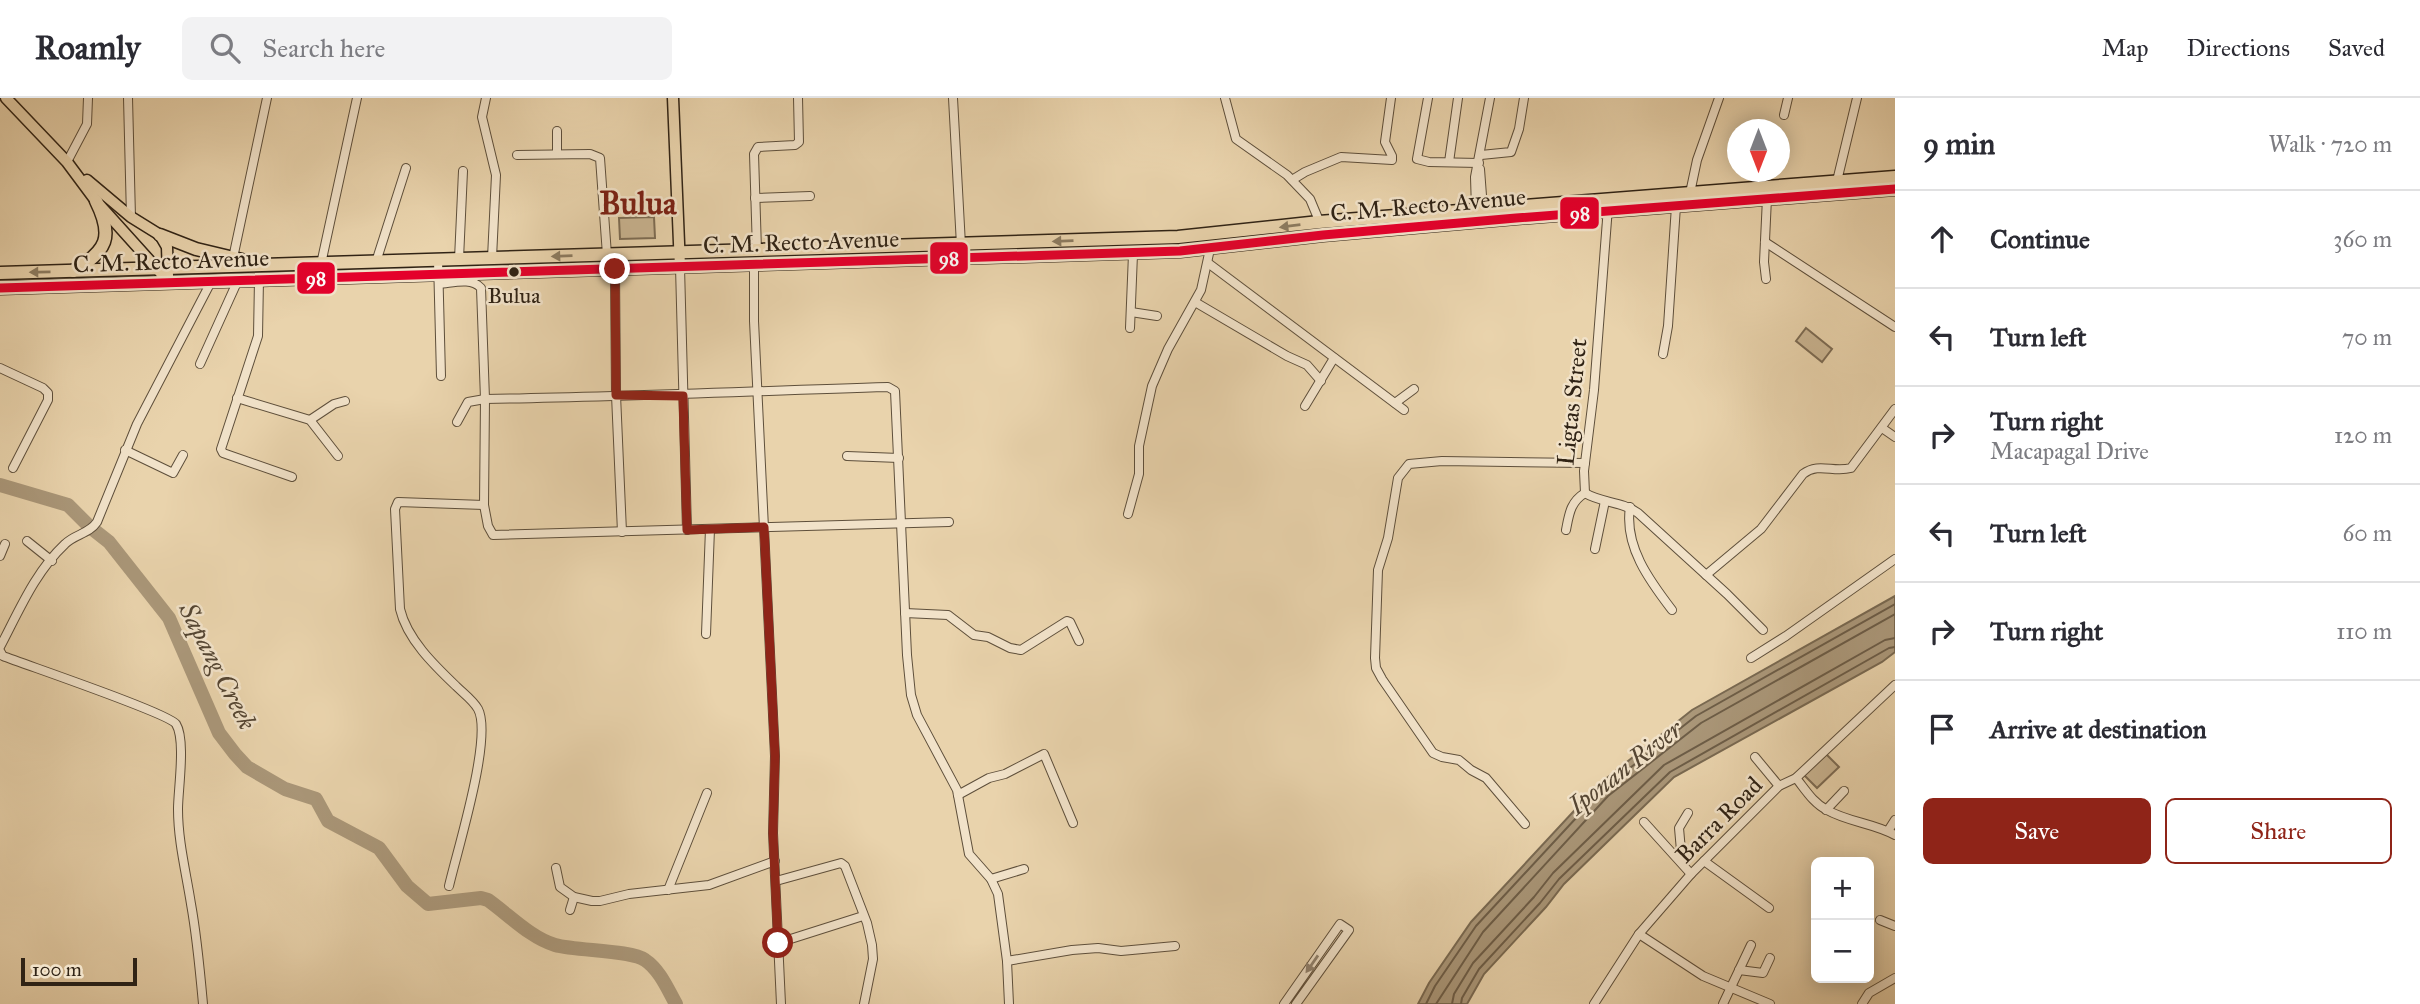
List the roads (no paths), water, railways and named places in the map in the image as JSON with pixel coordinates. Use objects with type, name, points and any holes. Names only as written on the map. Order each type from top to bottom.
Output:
[{"type":"highway","name":"C. M. Recto Avenue","points":[[0,288],[256,264],[757,251],[1133,254],[1210,249],[1608,205],[1690,193],[1895,177]]},
{"type":"highway","name":"C. M. Recto Avenue","points":[[0,273],[164,273],[212,280],[439,279],[502,272],[754,265],[1213,235],[1319,222],[1480,209],[1676,205],[1895,189]]},
{"type":"highway","points":[[72,272],[93,258],[105,241],[106,220],[96,201]]},
{"type":"highway","points":[[160,234],[196,249],[256,264]]},
{"type":"highway","points":[[497,258],[502,272]]},
{"type":"main road","points":[[6,98],[69,165],[96,201],[164,273]]},
{"type":"main road","points":[[673,98],[680,267]]},
{"type":"main road","points":[[69,165],[131,217],[160,234],[167,247],[164,273]]},
{"type":"street","points":[[69,165],[87,124],[88,98]]},
{"type":"street","points":[[128,98],[131,217]]},
{"type":"street","points":[[233,258],[267,98]]},
{"type":"street","points":[[321,264],[358,98]]},
{"type":"street","points":[[486,98],[482,117],[496,175],[497,258]]},
{"type":"street","points":[[757,251],[754,151],[761,146],[795,145],[799,142],[798,98]]},
{"type":"street","points":[[953,98],[961,251]]},
{"type":"street","points":[[1225,98],[1236,139],[1292,180],[1313,204],[1323,236]]},
{"type":"street","points":[[1428,98],[1417,159],[1429,162],[1480,159],[1511,152],[1519,129],[1524,98]]},
{"type":"street","points":[[1449,162],[1458,98]]},
{"type":"street","points":[[1480,209],[1480,159],[1490,98]]},
{"type":"street","points":[[1690,193],[1697,160],[1719,98]]},
{"type":"street","points":[[1784,115],[1788,98]]},
{"type":"street","points":[[1836,181],[1857,98]]},
{"type":"street","points":[[1292,180],[1341,158],[1392,160],[1385,142],[1390,100]]},
{"type":"street","points":[[557,131],[557,154]]},
{"type":"street","points":[[517,155],[594,155],[600,158],[607,255]]},
{"type":"street","points":[[376,262],[406,168]]},
{"type":"street","points":[[459,259],[463,171]]},
{"type":"street","points":[[755,198],[810,196]]},
{"type":"street","points":[[1766,279],[1763,262],[1767,198]]},
{"type":"street","name":"Ligtas Street","points":[[1608,205],[1585,493],[1630,507],[1652,524],[1763,631]]},
{"type":"street","points":[[1663,354],[1668,326],[1676,205]]},
{"type":"street","points":[[1765,242],[1895,327]]},
{"type":"street","points":[[1128,514],[1139,474],[1139,446],[1152,386],[1168,349],[1195,302],[1210,249]]},
{"type":"street","points":[[1130,328],[1133,254]]},
{"type":"street","points":[[438,260],[441,376]]},
{"type":"street","points":[[1208,263],[1404,410]]},
{"type":"street","points":[[754,265],[775,756],[775,862],[781,1004]]},
{"type":"street","points":[[680,267],[687,530]]},
{"type":"street","points":[[615,269],[616,395],[622,532]]},
{"type":"street","points":[[259,279],[258,336],[222,451],[292,477]]},
{"type":"street","points":[[439,279],[475,282],[481,288],[485,399],[484,505],[488,526],[494,535],[949,522]]},
{"type":"street","points":[[203,1004],[192,906],[180,846],[180,743],[176,725],[169,719],[129,703],[3,656],[0,649],[36,578],[65,544],[97,523],[125,450],[212,280]]},
{"type":"street","points":[[200,364],[238,280]]},
{"type":"street","points":[[1195,302],[1307,365],[1321,382]]},
{"type":"street","points":[[1131,312],[1157,316]]},
{"type":"street","points":[[1305,406],[1335,358]]},
{"type":"street","points":[[0,368],[43,388],[48,393],[48,400],[13,468]]},
{"type":"street","points":[[457,422],[468,402],[485,399],[683,396],[888,387],[895,391],[911,695],[917,715],[958,795],[969,854],[991,879],[998,894],[1007,961],[1009,1004]]},
{"type":"street","points":[[1395,403],[1414,388]]},
{"type":"street","points":[[237,398],[310,420],[338,456]]},
{"type":"street","points":[[310,420],[334,404],[345,401]]},
{"type":"street","points":[[1706,575],[1761,529],[1803,474],[1811,468],[1850,468],[1895,410]]},
{"type":"street","points":[[1882,428],[1895,437]]},
{"type":"street","points":[[125,450],[173,473],[183,455]]},
{"type":"street","points":[[847,456],[899,458]]},
{"type":"street","points":[[1525,824],[1486,778],[1459,760],[1442,757],[1433,752],[1382,679],[1376,668],[1378,570],[1388,538],[1398,478],[1409,464],[1442,461],[1586,463]]},
{"type":"street","points":[[1566,530],[1571,506],[1585,493]]},
{"type":"street","points":[[1595,550],[1605,501]]},
{"type":"street","points":[[449,886],[482,747],[482,721],[474,704],[446,677],[408,632],[403,621],[400,609],[395,509],[398,502],[484,505]]},
{"type":"street","points":[[1630,507],[1628,519],[1632,545],[1650,581],[1672,610]]},
{"type":"street","points":[[706,634],[710,529]]},
{"type":"street","points":[[27,541],[52,561]]},
{"type":"street","points":[[0,556],[5,544]]},
{"type":"street","points":[[1751,658],[1895,559]]},
{"type":"street","points":[[905,613],[948,615],[974,635],[988,637],[1010,648],[1021,650],[1067,621],[1079,641]]},
{"type":"street","name":"Barra Road","points":[[1594,1004],[1639,934],[1691,874],[1779,786],[1796,778],[1895,685]]},
{"type":"street","points":[[958,795],[1044,754],[1073,824]]},
{"type":"street","points":[[1755,757],[1779,786]]},
{"type":"street","points":[[1796,778],[1812,799],[1826,810],[1868,822],[1892,833],[1895,820]]},
{"type":"street","points":[[1826,810],[1844,791]]},
{"type":"street","points":[[668,890],[707,793]]},
{"type":"street","points":[[1682,863],[1679,828],[1688,813]]},
{"type":"street","points":[[1644,822],[1691,874]]},
{"type":"street","points":[[1704,861],[1769,908]]},
{"type":"street","points":[[556,868],[560,887],[574,897],[592,901],[709,885],[775,862]]},
{"type":"street","points":[[776,881],[841,863],[845,866],[870,936],[873,959],[864,1004]]},
{"type":"street","points":[[991,879],[1024,869]]},
{"type":"street","points":[[570,910],[574,897]]},
{"type":"street","points":[[778,943],[863,916]]},
{"type":"street","points":[[1880,920],[1895,926]]},
{"type":"street","points":[[1284,1004],[1340,924],[1349,930],[1296,1004]]},
{"type":"street","points":[[1639,934],[1694,971],[1770,1004]]},
{"type":"street","points":[[1723,1004],[1751,944]]},
{"type":"street","points":[[1007,961],[1072,950],[1098,948],[1121,951],[1175,946]]},
{"type":"street","points":[[1739,970],[1763,973],[1769,958]]},
{"type":"street","points":[[1862,1004],[1869,993],[1895,978]]},
{"type":"water","name":"Iponan River","points":[[1895,596],[1895,652],[1882,662],[1674,777],[1564,884],[1484,974],[1467,1004],[1418,1004],[1429,983],[1471,922],[1598,785],[1692,710]]},
{"type":"waterway","name":"Sapang Creek","points":[[0,485],[68,505],[109,542],[169,618],[219,733],[247,767],[285,789],[316,799],[328,821],[379,848],[407,886],[428,904],[481,898],[488,900],[546,942],[638,957],[655,969],[676,1004]]},
{"type":"place","name":"Bulua","points":[[514,272]]},
{"type":"district","name":"Bulua","points":[[638,203]]}]
